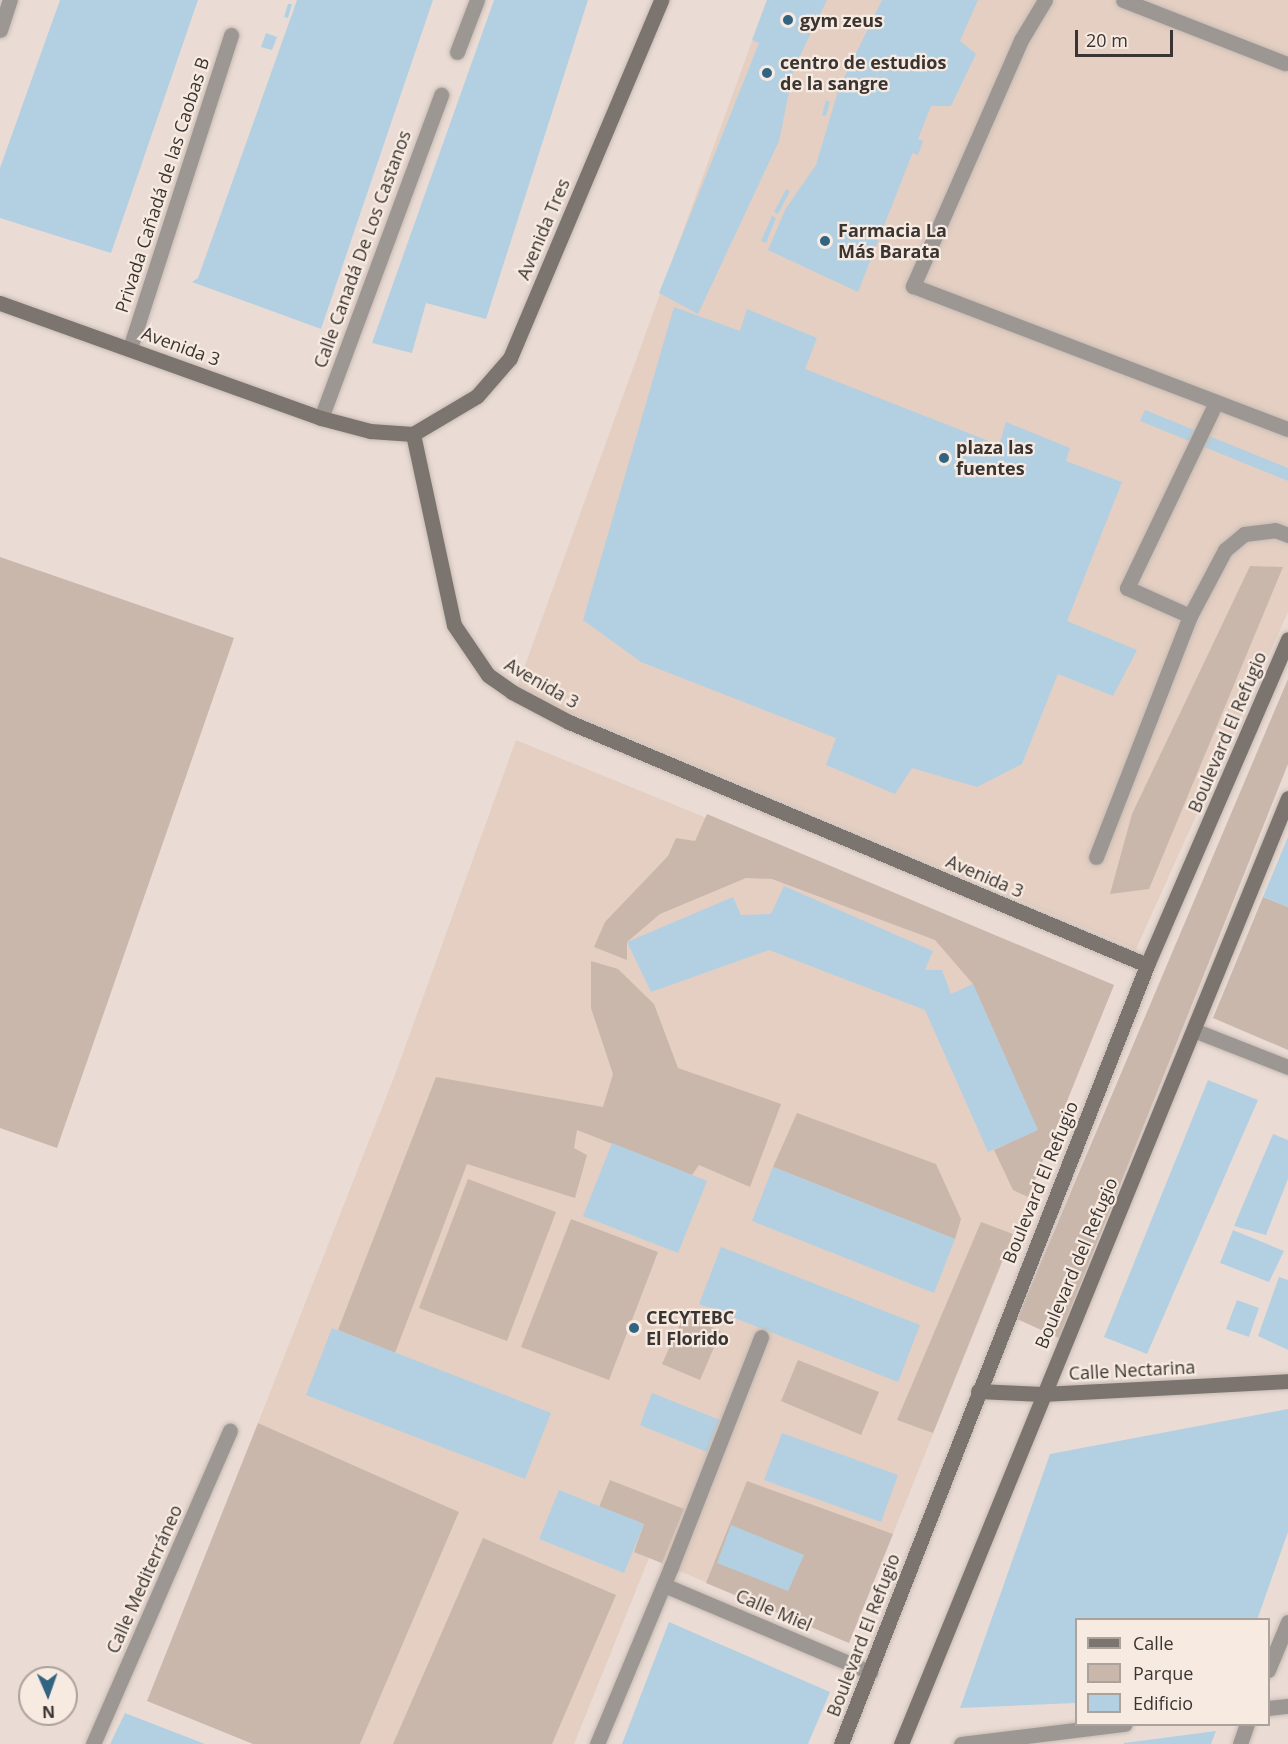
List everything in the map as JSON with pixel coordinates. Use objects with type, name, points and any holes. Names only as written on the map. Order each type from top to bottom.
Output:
[{"type":"street","points":[[0,30],[10,0]]},
{"type":"street","points":[[457,51],[477,0]]},
{"type":"street","name":"Avenida Tres","points":[[413,434],[477,396],[510,358],[661,0]]},
{"type":"street","points":[[1045,0],[1017,50],[913,286],[1288,429]]},
{"type":"street","points":[[1123,0],[1285,63]]},
{"type":"street","name":"Privada Cañadá de las Caobas B","points":[[130,348],[231,35]]},
{"type":"street","name":"Calle Canadá De Los Castanos","points":[[321,418],[441,95]]},
{"type":"street","name":"Avenida 3","points":[[0,303],[321,418],[369,431],[413,434],[454,625],[488,675],[512,692],[569,722],[1148,965]]},
{"type":"street","points":[[1190,616],[1126,588],[1216,402]]},
{"type":"street","points":[[1096,857],[1190,616],[1225,550],[1244,534],[1275,530],[1288,535]]},
{"type":"street","name":"Boulevard El Refugio","points":[[841,1744],[978,1391],[1148,965],[1288,639]]},
{"type":"street","name":"Boulevard del Refugio","points":[[901,1744],[1042,1394],[1196,1031],[1288,798]]},
{"type":"street","points":[[1196,1031],[1288,1067]]},
{"type":"street","points":[[597,1744],[671,1567],[761,1337]]},
{"type":"street","name":"Calle Nectarina","points":[[978,1391],[1042,1394],[1288,1381]]},
{"type":"street","name":"Calle Mediterráneo","points":[[93,1744],[230,1431]]},
{"type":"street","name":"Calle Miel","points":[[663,1585],[870,1672]]},
{"type":"street","points":[[1270,1667],[1288,1622]]},
{"type":"street","points":[[1270,1708],[1288,1706]]},
{"type":"street","points":[[961,1744],[1116,1726]]},
{"type":"street","points":[[1240,1744],[1247,1726]]},
{"type":"shaded area","name":"plaza las fuentes","points":[[767,0],[1288,0],[1288,612],[1136,949],[516,690]]},
{"type":"shaded area","name":"CECYTEBC El Florido","points":[[516,740],[1114,985],[849,1643],[649,1558],[574,1744],[360,1744],[459,1512],[258,1423],[396,1072]]},
{"type":"green space","points":[[0,557],[234,638],[57,1148],[0,1128]]},
{"type":"green space","points":[[1250,566],[1283,567],[1149,889],[1110,894],[1132,814]]},
{"type":"green space","points":[[1288,679],[1288,764],[1059,1338],[1017,1319]]},
{"type":"green space","points":[[707,814],[1114,985],[1028,1197],[1013,1190],[994,1150],[1037,1130],[973,984],[935,940],[772,879],[746,878],[660,914],[627,942],[627,960],[594,947],[605,922],[668,856],[676,838],[695,841]]},
{"type":"green space","points":[[1263,897],[1288,907],[1288,1050],[1213,1018]]},
{"type":"green space","points":[[591,961],[618,969],[654,1004],[678,1068],[781,1104],[750,1187],[699,1165],[692,1175],[577,1130],[574,1148],[587,1155],[575,1198],[467,1164],[395,1353],[338,1330],[436,1077],[603,1107],[613,1074],[591,1008]]},
{"type":"green space","points":[[797,1113],[936,1164],[961,1219],[955,1239],[773,1167]]},
{"type":"green space","points":[[468,1179],[556,1212],[507,1341],[419,1308]]},
{"type":"green space","points":[[571,1219],[658,1252],[609,1380],[521,1347]]},
{"type":"green space","points":[[981,1222],[1013,1234],[933,1433],[897,1420]]},
{"type":"green space","points":[[684,1315],[721,1331],[700,1380],[662,1364]]},
{"type":"green space","points":[[798,1360],[879,1392],[861,1435],[781,1401]]},
{"type":"green space","points":[[258,1423],[459,1512],[360,1744],[253,1744],[147,1701]]},
{"type":"green space","points":[[610,1480],[684,1509],[662,1563],[634,1552],[644,1524],[599,1507]]},
{"type":"green space","points":[[747,1481],[893,1534],[849,1643],[706,1583]]},
{"type":"green space","points":[[483,1538],[616,1595],[552,1744],[393,1744]]},
{"type":"building","points":[[60,0],[198,0],[111,253],[0,218],[0,168]]},
{"type":"building","points":[[297,0],[433,0],[321,329],[192,282],[198,278]]},
{"type":"building","points":[[494,0],[588,0],[486,319],[426,303],[412,353],[372,343]]},
{"type":"building","points":[[767,0],[827,0],[794,68],[779,141],[698,314],[659,293],[759,43],[752,40]]},
{"type":"building","points":[[882,0],[978,0],[960,41],[976,54],[951,106],[931,106],[858,292],[768,250],[786,208],[816,165],[839,88]]},
{"type":"building","points":[[288,4],[292,4],[288,18],[284,17]]},
{"type":"building","points":[[266,33],[277,37],[272,50],[261,47]]},
{"type":"building","points":[[826,100],[830,102],[826,116],[822,115]]},
{"type":"building","points":[[918,139],[923,141],[918,155],[912,153]]},
{"type":"building","points":[[786,189],[790,191],[778,214],[774,212]]},
{"type":"building","points":[[772,216],[776,218],[766,243],[761,241]]},
{"type":"building","points":[[674,307],[740,331],[747,309],[817,338],[805,369],[999,445],[1006,422],[1070,448],[1066,461],[1122,482],[1067,621],[1137,650],[1113,696],[1058,674],[1022,764],[977,787],[912,768],[895,794],[826,765],[836,738],[641,662],[583,620]]},
{"type":"building","points":[[1145,410],[1288,468],[1288,481],[1140,421]]},
{"type":"building","points":[[1288,837],[1288,907],[1263,897]]},
{"type":"building","points":[[784,886],[933,951],[925,970],[942,970],[951,994],[973,984],[1038,1130],[988,1152],[925,1010],[769,950],[651,992],[627,942],[733,897],[741,915],[771,914]]},
{"type":"building","points":[[1208,1080],[1258,1100],[1147,1354],[1104,1337]]},
{"type":"building","points":[[1273,1134],[1288,1140],[1288,1179],[1266,1235],[1234,1226]]},
{"type":"building","points":[[612,1143],[707,1181],[678,1253],[583,1216]]},
{"type":"building","points":[[773,1167],[955,1239],[934,1293],[752,1221]]},
{"type":"building","points":[[1233,1230],[1284,1251],[1269,1282],[1220,1263]]},
{"type":"building","points":[[721,1247],[920,1325],[898,1382],[699,1304]]},
{"type":"building","points":[[1279,1277],[1288,1280],[1288,1350],[1258,1336]]},
{"type":"building","points":[[1237,1300],[1259,1308],[1249,1337],[1226,1329]]},
{"type":"building","points":[[332,1328],[551,1413],[525,1479],[306,1395]]},
{"type":"building","points":[[652,1393],[720,1420],[707,1452],[640,1425]]},
{"type":"building","points":[[1288,1409],[1288,1532],[1258,1618],[1075,1618],[1075,1703],[960,1708],[1050,1454]]},
{"type":"building","points":[[782,1433],[898,1475],[881,1522],[764,1480]]},
{"type":"building","points":[[559,1490],[644,1524],[624,1573],[539,1539]]},
{"type":"building","points":[[731,1525],[804,1555],[788,1591],[717,1563]]},
{"type":"building","points":[[669,1622],[830,1692],[808,1744],[622,1744]]},
{"type":"building","points":[[125,1713],[205,1744],[110,1744]]},
{"type":"building","points":[[1216,1731],[1211,1744],[1124,1744],[1124,1743]]},
{"type":"place","name":"gym zeus","points":[[788,20]]},
{"type":"place","name":"centro de estudios de la sangre","points":[[767,73]]},
{"type":"place","name":"Farmacia La Más Barata","points":[[825,241]]},
{"type":"place","name":"plaza las fuentes","points":[[944,458]]},
{"type":"place","name":"CECYTEBC El Florido","points":[[634,1328]]}]
